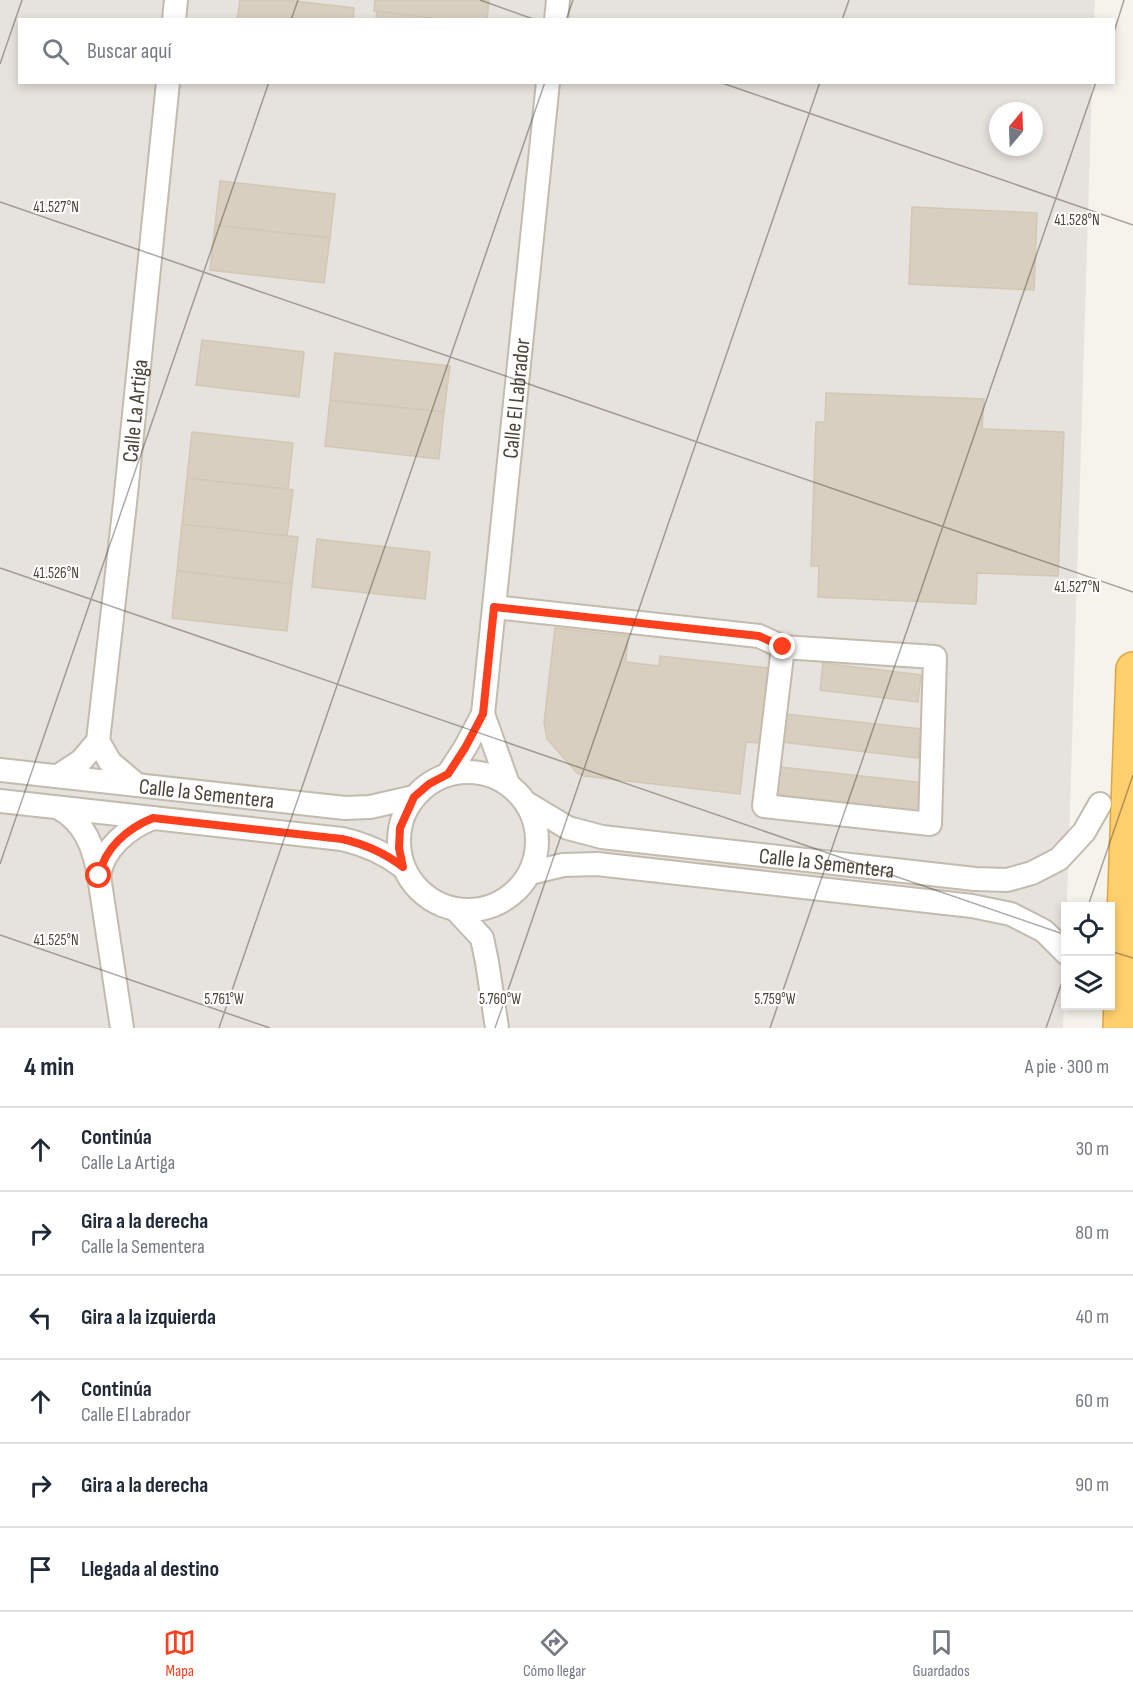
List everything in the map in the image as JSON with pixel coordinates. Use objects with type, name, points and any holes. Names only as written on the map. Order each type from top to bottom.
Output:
[{"type":"highway","points":[[1120,1028],[1133,669]]},
{"type":"street","points":[[174,18],[176,0]]},
{"type":"street","points":[[556,18],[558,0]]},
{"type":"street","name":"Calle La Artiga","points":[[98,741],[168,84]]},
{"type":"street","name":"Calle El Labrador","points":[[448,774],[483,714],[548,84]]},
{"type":"street","points":[[494,607],[759,636],[783,647],[935,657],[930,824],[764,806],[783,647]]},
{"type":"street","name":"Calle El Labrador","points":[[483,714],[508,784]]},
{"type":"street","points":[[58,776],[81,761],[98,741],[110,762],[137,785]]},
{"type":"street","name":"Calle la Sementera","points":[[0,770],[345,808],[370,807],[414,797]]},
{"type":"street","points":[[479,772],[508,784],[528,804],[538,839],[530,873],[518,889],[502,902],[479,909],[455,909],[432,900],[414,884],[403,867],[399,848],[400,828],[414,797],[429,784],[448,774],[479,772]]},
{"type":"street","name":"Calle la Sementera","points":[[0,801],[342,839],[370,848],[403,867]]},
{"type":"street","name":"Calle la Sementera","points":[[528,804],[568,828],[602,837],[975,879],[1007,880],[1032,873],[1059,859],[1084,832],[1100,804]]},
{"type":"street","points":[[57,808],[73,818],[86,834],[94,851],[122,1028]]},
{"type":"street","points":[[99,876],[104,859],[118,840],[139,824],[153,818]]},
{"type":"street","name":"Calle la Sementera","points":[[530,873],[563,864],[597,864],[972,906],[1011,914],[1044,931],[1061,949]]},
{"type":"street","points":[[487,962],[494,924],[502,902]]},
{"type":"street","points":[[455,909],[482,938],[497,1028]]},
{"type":"shaded area","points":[[0,0],[1095,0],[1094,18],[18,18],[18,84],[1092,84],[1067,902],[1061,902],[1061,1010],[1063,1010],[1063,1028],[0,1028]]},
{"type":"building","points":[[240,0],[286,0],[354,8],[353,18],[237,18]]},
{"type":"building","points":[[375,0],[489,0],[487,18],[432,18],[374,11]]},
{"type":"building","points":[[377,11],[432,18],[376,18]]},
{"type":"building","points":[[220,181],[335,194],[330,238],[215,225]]},
{"type":"building","points":[[912,207],[1037,213],[1034,290],[909,284]]},
{"type":"building","points":[[215,225],[330,238],[324,283],[210,270]]},
{"type":"building","points":[[202,340],[304,352],[299,397],[196,385]]},
{"type":"building","points":[[335,353],[450,366],[444,412],[330,400]]},
{"type":"building","points":[[826,393],[984,399],[982,429],[1064,432],[1058,576],[977,573],[976,604],[818,597],[819,566],[811,566],[816,422],[825,422]]},
{"type":"building","points":[[330,400],[444,412],[439,459],[325,446]]},
{"type":"building","points":[[192,432],[293,443],[288,489],[187,478]]},
{"type":"building","points":[[187,478],[293,490],[287,536],[182,524]]},
{"type":"building","points":[[182,524],[298,537],[292,584],[177,571]]},
{"type":"building","points":[[317,539],[430,552],[425,599],[312,587]]},
{"type":"building","points":[[177,571],[292,584],[287,631],[172,618]]},
{"type":"building","points":[[555,628],[628,636],[626,662],[659,666],[660,656],[768,668],[760,743],[746,742],[740,794],[584,776],[577,773],[547,739],[544,723]]},
{"type":"building","points":[[823,663],[921,675],[918,702],[820,690]]},
{"type":"building","points":[[785,714],[921,729],[918,758],[782,742]]},
{"type":"building","points":[[780,767],[924,783],[921,812],[777,795]]},
{"type":"route","points":[[99,876],[104,859],[112,846],[139,824],[153,818],[342,839],[370,848],[403,867],[399,848],[400,828],[414,797],[429,784],[448,774],[483,714],[494,607],[759,636],[783,647]]}]
